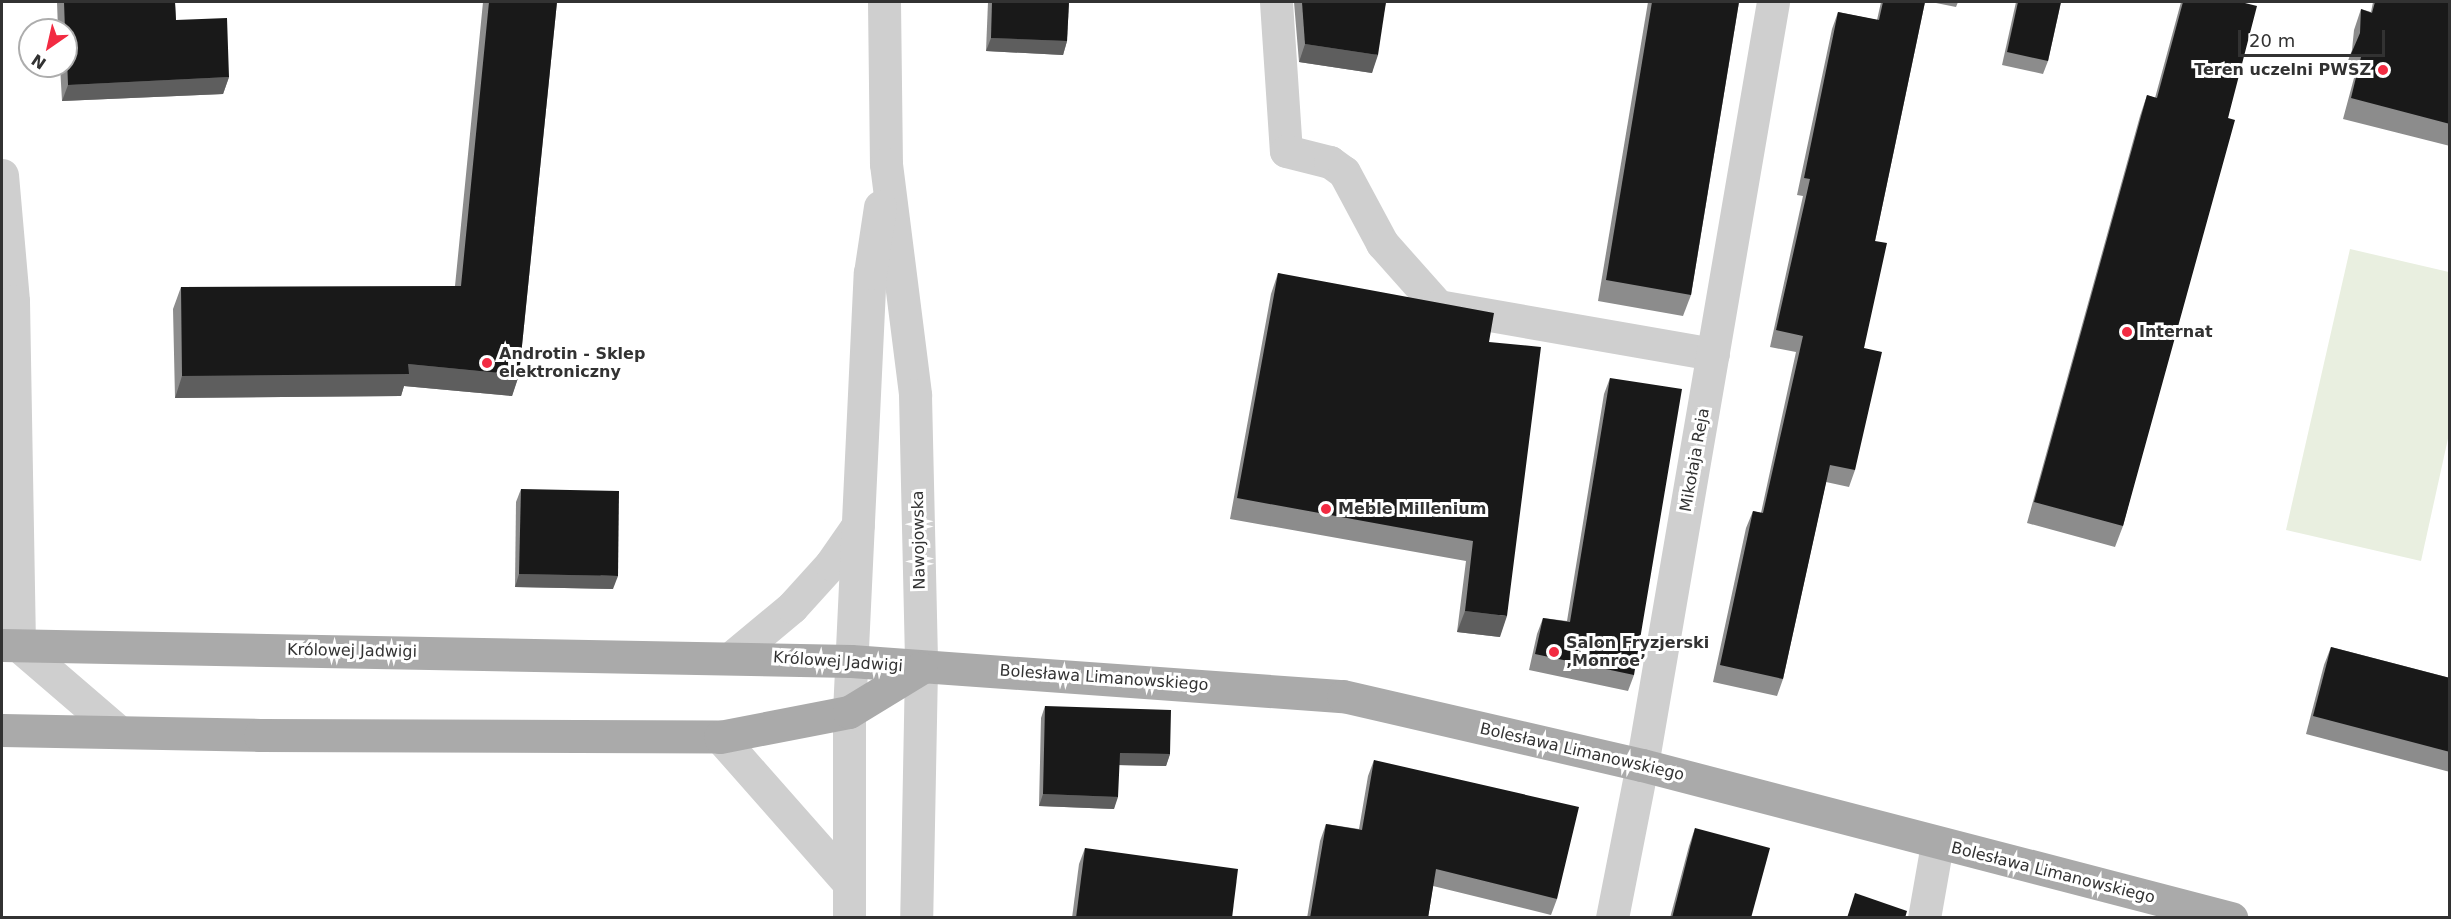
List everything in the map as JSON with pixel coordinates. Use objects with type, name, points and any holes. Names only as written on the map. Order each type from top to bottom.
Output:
[{"type":"main road","name":"Królowej Jadwigi","points":[[8,650],[732,657],[851,661],[921,668]]},
{"type":"main road","name":"Królowej Jadwigi","points":[[2,730],[720,737],[849,712],[921,668]]},
{"type":"main road","name":"Bolesława Limanowskiego","points":[[921,668],[1020,670],[1343,696],[1642,765],[1937,844],[2231,918]]},
{"type":"street","name":"Nawojowska","points":[[884,2],[886,164],[915,395],[921,668],[916,918]]},
{"type":"street","points":[[1276,2],[1286,152],[1330,162],[1344,172],[1382,243],[1438,306],[1713,354]]},
{"type":"street","name":"Mikołaja Reja","points":[[1612,918],[1642,765],[1773,2]]},
{"type":"street","name":"Nawojowska","points":[[849,918],[849,712],[870,273],[886,164]]},
{"type":"street","points":[[2,175],[13,302],[8,650],[119,732]]},
{"type":"street","points":[[732,657],[792,607],[831,564],[858,525]]},
{"type":"street","points":[[720,737],[848,882]]},
{"type":"street","points":[[1924,918],[1937,844]]},
{"type":"green space","points":[[2350,249],[2449,272],[2449,434],[2421,561],[2286,530]]},
{"type":"building","points":[[64,2],[175,2],[176,20],[227,18],[229,77],[68,85],[68,78],[78,78],[78,18],[65,18]]},
{"type":"building","points":[[489,2],[557,2],[519,375],[408,364],[409,374],[182,376],[181,287],[461,286]]},
{"type":"building","points":[[992,2],[1069,2],[1067,41],[991,38]]},
{"type":"building","points":[[1302,2],[1386,2],[1378,55],[1305,44]]},
{"type":"building","points":[[1652,2],[1739,2],[1691,295],[1606,280]]},
{"type":"building","points":[[1883,2],[1925,2],[1875,241],[1887,243],[1864,348],[1882,352],[1855,470],[1830,465],[1783,679],[1720,665],[1753,511],[1763,513],[1803,336],[1776,330],[1810,179],[1804,178],[1838,12],[1879,20]]},
{"type":"building","points":[[2018,2],[2061,2],[2048,61],[2007,52]]},
{"type":"building","name":"Internat","points":[[2183,2],[2241,2],[2257,6],[2228,118],[2235,120],[2123,526],[2034,502],[2147,95],[2157,98]]},
{"type":"building","points":[[2375,2],[2450,2],[2450,124],[2351,98],[2361,57],[2351,54],[2360,33],[2361,9],[2372,13]]},
{"type":"building","points":[[1278,273],[1494,313],[1489,342],[1541,347],[1507,616],[1465,611],[1473,541],[1237,498]]},
{"type":"building","points":[[1610,378],[1682,389],[1634,675],[1535,654],[1543,618],[1570,622]]},
{"type":"building","points":[[521,489],[619,491],[618,576],[519,574]]},
{"type":"building","points":[[2331,647],[2450,678],[2450,752],[2313,716]]},
{"type":"building","points":[[1045,706],[1171,710],[1170,754],[1120,753],[1118,797],[1043,794]]},
{"type":"building","points":[[1374,760],[1579,807],[1557,899],[1436,869],[1428,918],[1310,918],[1326,824],[1362,830]]},
{"type":"building","points":[[1695,828],[1770,848],[1751,918],[1672,918]]},
{"type":"building","points":[[1085,848],[1238,869],[1232,918],[1076,918]]},
{"type":"building","points":[[1855,893],[1907,911],[1905,918],[1847,918]]},
{"type":"place","name":"Teren uczelni PWSZ","points":[[2383,70]]},
{"type":"place","name":"Internat","points":[[2127,332]]},
{"type":"place","name":"Androtin - Sklep elektroniczny","points":[[487,363]]},
{"type":"place","name":"Meble Millenium","points":[[1326,509]]},
{"type":"place","name":"Salon Fryzjerski ‚Monroe’","points":[[1554,652]]}]
